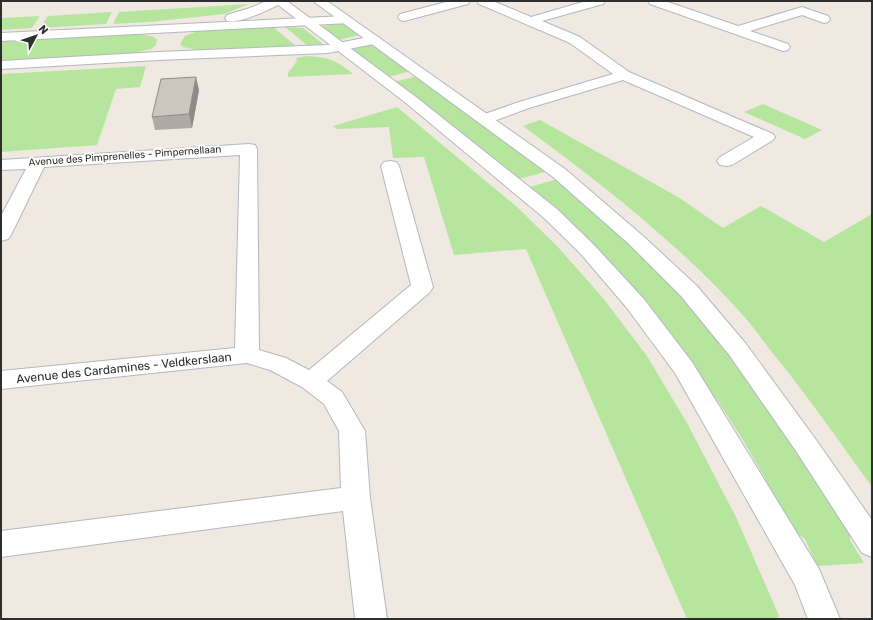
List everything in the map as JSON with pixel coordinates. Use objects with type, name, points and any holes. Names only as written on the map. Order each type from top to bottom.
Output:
[{"type":"street","points":[[171,28],[234,18],[278,1],[433,118],[550,213],[587,249],[635,303],[684,368],[808,580],[824,619]]},
{"type":"street","points":[[318,1],[486,119],[559,173],[589,198],[688,291],[738,350],[805,444],[872,544]]},
{"type":"street","points":[[404,17],[464,1]]},
{"type":"street","points":[[483,1],[575,40],[624,75],[767,137],[726,161]]},
{"type":"street","points":[[529,21],[599,1]]},
{"type":"street","points":[[654,1],[783,47]]},
{"type":"street","points":[[736,31],[802,11],[824,19]]},
{"type":"street","points":[[1,37],[346,20]]},
{"type":"street","points":[[169,55],[171,28]]},
{"type":"street","points":[[1,65],[169,55],[328,49],[374,40]]},
{"type":"street","points":[[486,119],[524,105],[624,75]]},
{"type":"street","name":"Avenue des Pimprenelles - Pimpernellaan","points":[[1,165],[249,149],[247,355]]},
{"type":"street","points":[[1,235],[38,162]]},
{"type":"street","points":[[311,381],[422,287],[390,166]]},
{"type":"street","points":[[247,355],[278,364],[311,381],[333,398],[352,431],[356,498],[371,619]]},
{"type":"street","name":"Avenue des Cardamines - Veldkerslaan","points":[[1,380],[247,355]]},
{"type":"street","points":[[1,544],[356,498]]},
{"type":"green space","points":[[249,4],[224,14],[149,22],[113,24],[119,12]]},
{"type":"green space","points":[[112,12],[106,24],[40,28],[48,16]]},
{"type":"green space","points":[[40,16],[32,28],[1,30],[1,18]]},
{"type":"green space","points":[[340,22],[359,35],[339,40],[320,27]]},
{"type":"green space","points":[[273,27],[296,46],[203,51],[183,47],[180,44],[185,36],[200,30]]},
{"type":"green space","points":[[285,27],[303,28],[323,44],[307,45]]},
{"type":"green space","points":[[139,34],[154,37],[157,40],[156,45],[151,49],[129,54],[1,61],[1,41]]},
{"type":"green space","points":[[373,45],[411,71],[385,78],[351,50]]},
{"type":"green space","points":[[306,56],[332,60],[353,74],[288,77],[288,73],[297,61],[296,58]]},
{"type":"green space","points":[[146,66],[140,87],[116,89],[97,145],[1,152],[1,74]]},
{"type":"green space","points":[[417,76],[548,171],[520,179],[394,82]]},
{"type":"green space","points":[[763,104],[822,130],[805,139],[744,112]]},
{"type":"green space","points":[[397,107],[517,207],[557,246],[603,298],[647,356],[687,423],[736,517],[779,616],[777,619],[687,619],[526,249],[454,255],[424,157],[393,158],[389,127],[337,129],[333,126]]},
{"type":"green space","points":[[540,120],[678,197],[723,228],[761,206],[824,242],[872,214],[872,487],[810,401],[741,313],[691,262],[637,214],[581,169],[523,126]]},
{"type":"green space","points":[[557,179],[599,214],[669,282],[725,346],[850,530],[850,540],[864,563],[817,566],[805,539],[796,533],[743,440],[670,333],[641,298],[562,215],[530,187]]},
{"type":"building","points":[[196,77],[189,114],[152,117],[161,79]]}]
